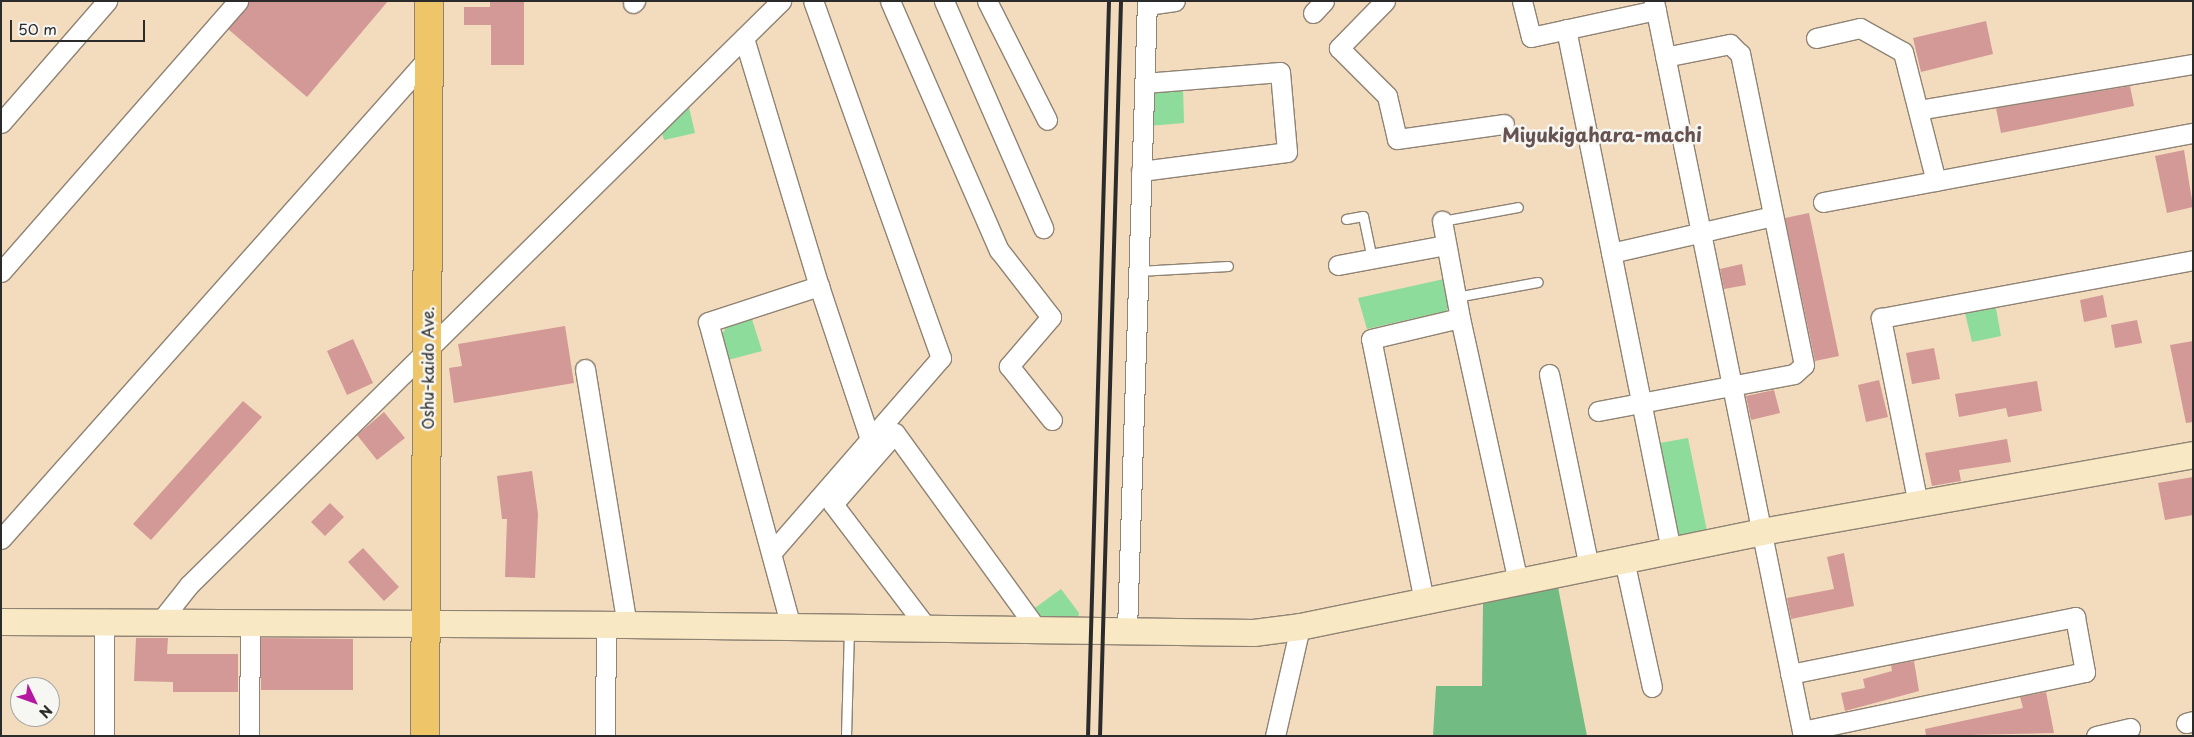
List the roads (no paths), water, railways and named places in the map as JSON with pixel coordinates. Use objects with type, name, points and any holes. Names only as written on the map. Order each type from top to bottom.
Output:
[{"type":"highway","name":"Oshu-kaido Ave.","points":[[425,736],[429,1]]},
{"type":"street","points":[[1,122],[106,1]]},
{"type":"street","points":[[1,272],[238,1]]},
{"type":"street","points":[[159,623],[189,585],[781,1]]},
{"type":"street","points":[[774,551],[941,358],[813,1]]},
{"type":"street","points":[[890,1],[999,250],[1051,317],[1010,366],[1052,420]]},
{"type":"street","points":[[944,1],[1043,228]]},
{"type":"street","points":[[987,1],[1047,120]]},
{"type":"street","points":[[1127,630],[1147,3],[1175,1]]},
{"type":"street","points":[[1384,1],[1339,48],[1387,96],[1397,139],[1504,124]]},
{"type":"street","points":[[1522,1],[1531,36],[1655,6],[1762,532],[1790,674],[1802,733],[2085,672],[2075,617],[1790,674]]},
{"type":"street","points":[[1816,38],[1860,28],[1903,52],[1936,181]]},
{"type":"street","points":[[1566,29],[1671,550]]},
{"type":"street","points":[[744,38],[819,286],[870,439]]},
{"type":"street","points":[[1598,411],[1794,374],[1804,365],[1740,54],[1730,44],[1665,57]]},
{"type":"street","points":[[1,539],[428,58]]},
{"type":"street","points":[[1918,110],[2193,64]]},
{"type":"street","points":[[1141,172],[1287,152],[1280,72],[1144,83]]},
{"type":"street","points":[[1823,202],[2193,133]]},
{"type":"street","points":[[1611,253],[1701,234],[1772,216]]},
{"type":"street","points":[[1442,221],[1460,318],[1518,582]]},
{"type":"street","points":[[1338,265],[1446,245]]},
{"type":"street","points":[[1918,504],[1881,318],[2193,260]]},
{"type":"street","points":[[792,627],[774,551],[708,322],[819,286]]},
{"type":"street","points":[[1424,601],[1371,339],[1460,318]]},
{"type":"street","points":[[586,369],[616,624],[605,736]]},
{"type":"street","points":[[1549,374],[1589,567]]},
{"type":"street","points":[[927,628],[834,504],[895,433],[1037,630]]},
{"type":"street","points":[[1,622],[425,626],[616,624],[1254,632],[1300,627],[1762,532],[2193,455]]},
{"type":"street","points":[[1624,560],[1652,687]]},
{"type":"street","points":[[104,623],[104,736]]},
{"type":"street","points":[[249,736],[250,625]]},
{"type":"street","points":[[1275,736],[1300,627]]},
{"type":"street","points":[[2096,736],[2130,728]]},
{"type":"lane","points":[[1442,221],[1518,207]]},
{"type":"lane","points":[[1346,219],[1363,216],[1372,258]]},
{"type":"lane","points":[[1138,271],[1228,266]]},
{"type":"lane","points":[[1456,297],[1538,282]]},
{"type":"lane","points":[[846,736],[849,627]]},
{"type":"railway","points":[[1088,736],[1109,1]]},
{"type":"railway","points":[[1100,736],[1121,1]]},
{"type":"district","name":"Miyukigahara-machi","points":[[1602,135]]}]
